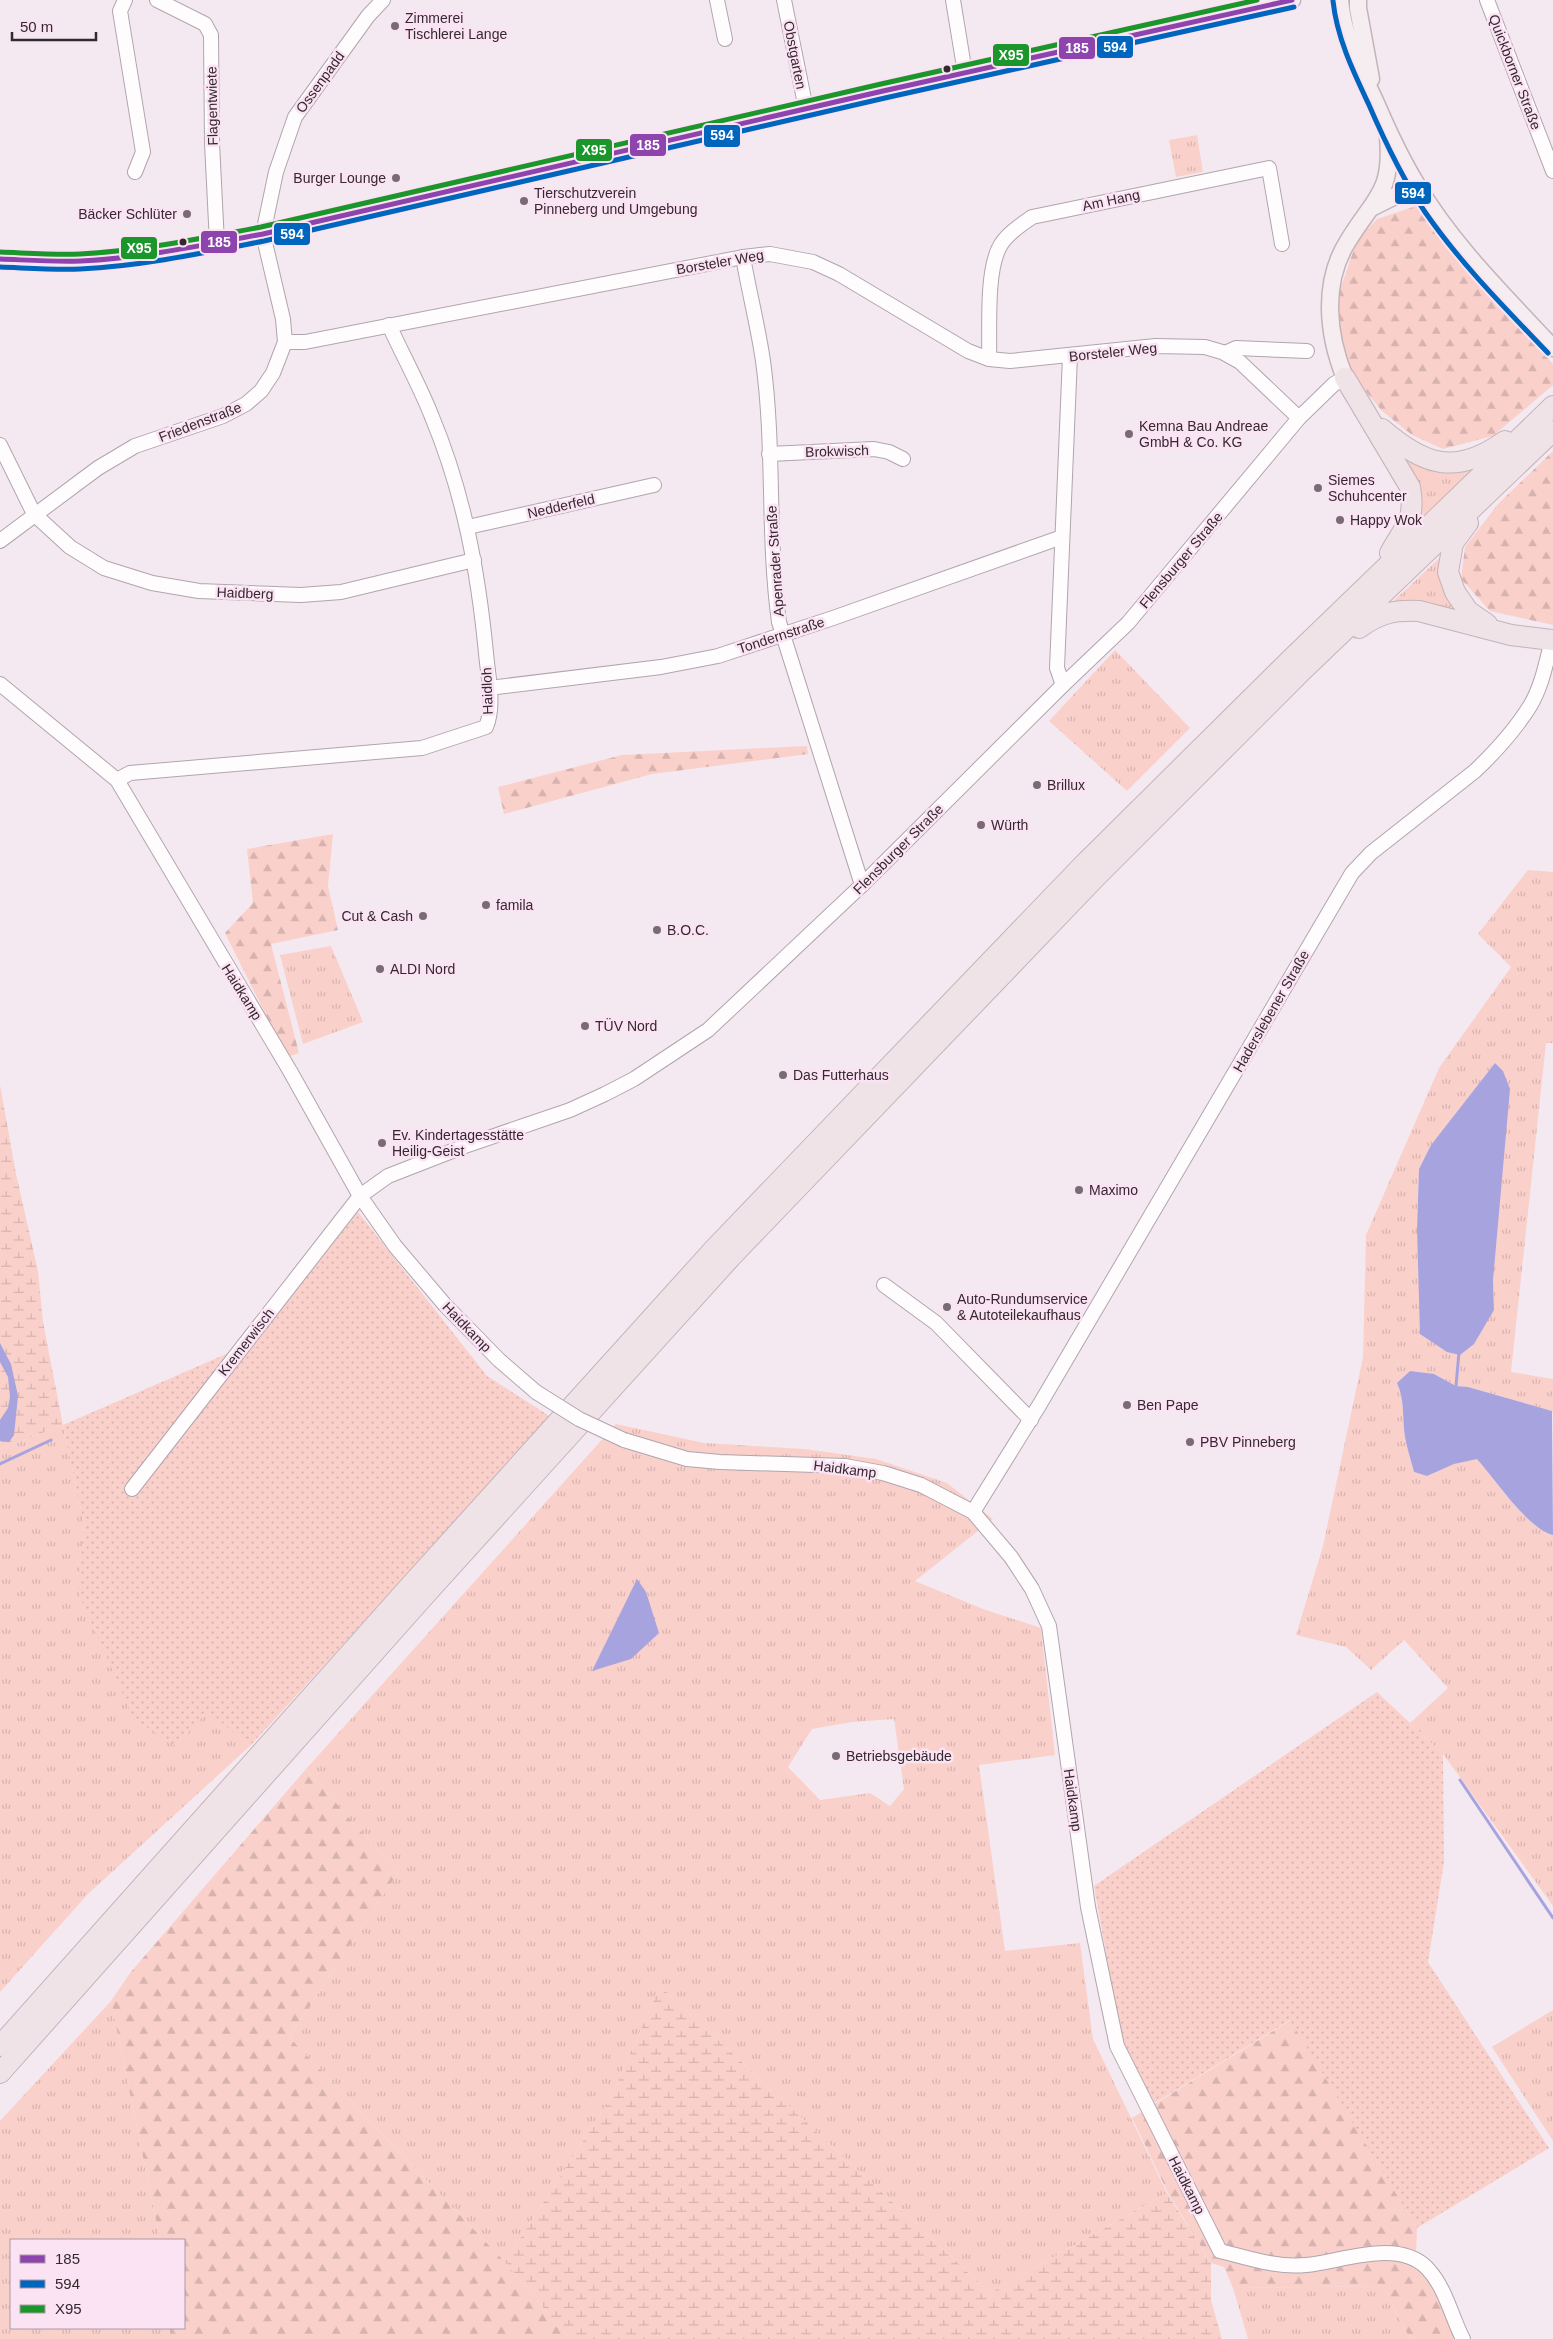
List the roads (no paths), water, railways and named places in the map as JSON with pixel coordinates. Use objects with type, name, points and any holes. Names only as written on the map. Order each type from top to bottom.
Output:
[{"type":"highway","points":[[1345,378],[1410,488],[1412,517],[1382,571]]},
{"type":"highway","points":[[1371,420],[1402,446],[1426,458],[1440,462],[1455,463],[1468,461],[1489,452],[1552,407]]},
{"type":"highway","points":[[0,2046],[409,1587],[714,1249],[1084,864],[1552,407]]},
{"type":"highway","points":[[0,2072],[427,1593],[731,1257],[1022,953],[1303,670],[1553,430]]},
{"type":"highway","points":[[1496,631],[1468,611],[1455,592],[1448,572],[1454,542],[1507,474]]},
{"type":"highway","points":[[1303,670],[1376,616],[1405,610],[1430,613],[1530,639],[1553,640]]},
{"type":"main road","points":[[0,259],[50,262],[94,260],[217,243],[263,234],[1292,0]]},
{"type":"main road","points":[[1340,0],[1341,16],[1358,68],[1417,185],[1474,262],[1553,348]]},
{"type":"main road","points":[[1358,0],[1376,104]]},
{"type":"main road","points":[[1345,378],[1332,331],[1330,296],[1336,266],[1346,243],[1373,207],[1384,188],[1389,162],[1387,128]]},
{"type":"main road","points":[[1384,188],[1409,170]]},
{"type":"main road","points":[[1373,207],[1417,185]]},
{"type":"street","points":[[125,0],[120,11],[143,152],[135,172]]},
{"type":"street","name":"Flagentwiete","points":[[157,0],[205,24],[211,35],[212,143],[217,243]]},
{"type":"street","name":"Ossenpadd","points":[[263,234],[276,172],[295,117],[368,16],[384,0]]},
{"type":"street","points":[[717,0],[725,39]]},
{"type":"street","name":"Obstgarten","points":[[784,0],[806,109]]},
{"type":"street","points":[[953,0],[965,73]]},
{"type":"street","name":"Quickborner Straße","points":[[1487,0],[1553,171]]},
{"type":"street","name":"Am Hang","points":[[990,359],[992,268],[999,247],[1016,228],[1032,217],[1269,168],[1282,244]]},
{"type":"street","name":"Friedenstraße","points":[[0,540],[98,468],[136,446],[223,416],[246,404],[261,391],[273,373],[285,342],[283,319],[263,234]]},
{"type":"street","name":"Borsteler Weg","points":[[285,342],[305,342],[743,257],[770,254],[813,262],[839,274],[968,351],[990,359],[1010,361],[1156,346],[1205,347],[1225,353],[1240,362],[1299,418]]},
{"type":"street","name":"Apenrader Straße","points":[[743,257],[763,362],[769,454],[774,588],[783,635],[862,885]]},
{"type":"street","name":"Haidloh","points":[[117,780],[130,773],[422,748],[486,727],[490,716],[489,688],[480,590],[468,527],[432,417],[389,325]]},
{"type":"street","name":"Borsteler Weg","points":[[1225,353],[1236,348],[1307,350]]},
{"type":"street","points":[[1063,685],[1057,668],[1070,356]]},
{"type":"street","name":"Flensburger Straße","points":[[360,1196],[388,1176],[465,1146],[570,1110],[641,1075],[708,1030],[862,885],[1128,623],[1299,418],[1334,384],[1345,378]]},
{"type":"street","points":[[0,445],[34,514]]},
{"type":"street","name":"Brokwisch","points":[[769,454],[874,449],[889,452],[903,459]]},
{"type":"street","name":"Nedderfeld","points":[[468,527],[654,485]]},
{"type":"street","name":"Haidberg","points":[[34,514],[70,548],[104,568],[152,583],[199,591],[301,595],[341,592],[474,560]]},
{"type":"street","name":"Tondernstraße","points":[[489,688],[661,667],[718,656],[1062,537]]},
{"type":"street","name":"Haderslebener Straße","points":[[973,1512],[1031,1420],[1352,873],[1371,853],[1475,771],[1490,756],[1530,706],[1542,678],[1553,640]]},
{"type":"street","name":"Haidkamp","points":[[0,684],[117,780],[290,1071],[360,1196],[395,1246],[445,1305],[499,1360],[536,1392],[593,1426],[624,1440],[687,1459],[720,1462],[845,1466],[883,1473],[921,1485],[973,1512],[1011,1557],[1032,1589],[1049,1626],[1088,1908],[1117,2046],[1220,2251],[1271,2264],[1305,2266],[1369,2253],[1408,2257],[1427,2268],[1432,2275],[1446,2297],[1463,2339]]},
{"type":"street","name":"Kremerwisch","points":[[132,1489],[360,1196]]},
{"type":"street","points":[[884,1285],[936,1323],[1031,1420]]},
{"type":"waterway","points":[[1456,1386],[1459,1352]]},
{"type":"waterway","points":[[0,1464],[51,1440]]},
{"type":"waterway","points":[[1460,1780],[1553,1918]]},
{"type":"place","name":"Zimmerei Tischlerei Lange","points":[[395,26]]},
{"type":"place","name":"Burger Lounge","points":[[396,178]]},
{"type":"place","name":"Tierschutzverein Pinneberg und Umgebung","points":[[524,201]]},
{"type":"place","name":"Bäcker Schlüter","points":[[187,214]]},
{"type":"place","name":"Kemna Bau Andreae GmbH & Co. KG","points":[[1129,434]]},
{"type":"place","name":"Siemes Schuhcenter","points":[[1318,488]]},
{"type":"place","name":"Happy Wok","points":[[1340,520]]},
{"type":"place","name":"Brillux","points":[[1037,785]]},
{"type":"place","name":"Würth","points":[[981,825]]},
{"type":"place","name":"famila","points":[[486,905]]},
{"type":"place","name":"Cut & Cash","points":[[423,916]]},
{"type":"place","name":"B.O.C.","points":[[657,930]]},
{"type":"place","name":"ALDI Nord","points":[[380,969]]},
{"type":"place","name":"TÜV Nord","points":[[585,1026]]},
{"type":"place","name":"Das Futterhaus","points":[[783,1075]]},
{"type":"place","name":"Ev. Kindertagesstätte Heilig-Geist","points":[[382,1143]]},
{"type":"place","name":"Maximo","points":[[1079,1190]]},
{"type":"place","name":"Auto-Rundumservice & Autoteilekaufhaus","points":[[947,1307]]},
{"type":"place","name":"Ben Pape","points":[[1127,1405]]},
{"type":"place","name":"PBV Pinneberg","points":[[1190,1442]]},
{"type":"place","name":"Betriebsgebäude","points":[[836,1756]]}]
